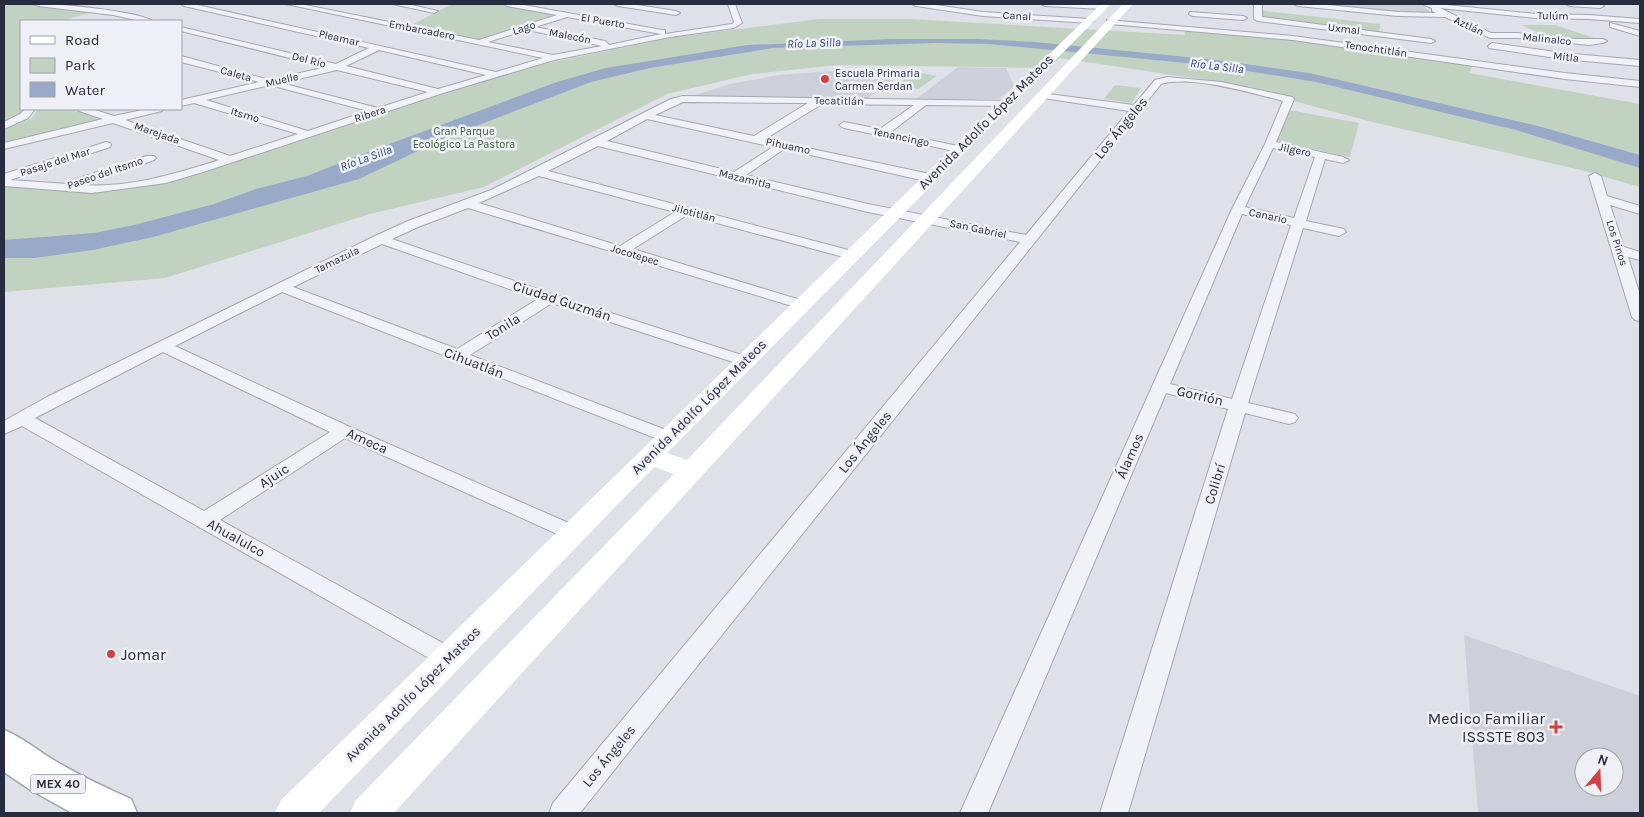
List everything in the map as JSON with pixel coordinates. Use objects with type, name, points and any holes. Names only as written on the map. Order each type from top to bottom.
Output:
[{"type":"main road","name":"Avenida Adolfo López Mateos","points":[[294,813],[668,437],[1008,100],[1040,78],[1064,71],[1128,4]]},
{"type":"main road","name":"Avenida Adolfo López Mateos","points":[[369,813],[692,471],[927,218],[1040,78],[1104,5]]},
{"type":"main road","points":[[650,456],[692,471]]},
{"type":"main road","name":"MEX 40","points":[[4,748],[34,770],[71,792],[116,813]]},
{"type":"street","points":[[38,4],[95,11],[144,20]]},
{"type":"street","name":"Pleamar","points":[[184,4],[494,74]]},
{"type":"street","name":"Embarcadero","points":[[290,4],[553,58]]},
{"type":"street","points":[[397,4],[434,11]]},
{"type":"street","name":"El Puerto","points":[[507,4],[653,30],[670,35]]},
{"type":"street","points":[[618,4],[679,23],[676,4]]},
{"type":"street","name":"Ribera","points":[[4,183],[61,188],[107,188],[140,184],[185,174],[494,74],[553,58],[670,35],[679,23],[737,25],[732,4]]},
{"type":"street","name":"Canal","points":[[916,4],[955,7],[983,14],[1088,22]]},
{"type":"street","points":[[1045,4],[1104,5]]},
{"type":"street","points":[[1184,28],[1201,4]]},
{"type":"street","name":"Uxmal","points":[[1258,4],[1256,18],[1258,19],[1430,37],[1422,55]]},
{"type":"street","points":[[1298,4],[1398,14],[1444,15]]},
{"type":"street","name":"Aztlán","points":[[1428,4],[1444,15],[1490,36],[1492,46],[1491,60]]},
{"type":"street","name":"Tulúm","points":[[1428,4],[1536,16],[1589,17]]},
{"type":"street","points":[[1564,5],[1605,6]]},
{"type":"street","points":[[1564,5],[1589,17],[1640,34]]},
{"type":"street","points":[[69,18],[113,6]]},
{"type":"street","points":[[1018,16],[1024,8]]},
{"type":"street","name":"Lago","points":[[480,42],[567,14]]},
{"type":"street","points":[[1194,14],[1243,18]]},
{"type":"street","points":[[1398,14],[1414,23]]},
{"type":"street","points":[[1536,16],[1555,25]]},
{"type":"street","points":[[1589,17],[1640,21]]},
{"type":"street","name":"Tenochtitlán","points":[[1109,24],[1184,28],[1293,38],[1557,75],[1640,84]]},
{"type":"street","name":"Malecón","points":[[526,28],[613,45]]},
{"type":"street","name":"Del Río","points":[[182,29],[437,92]]},
{"type":"street","name":"Malinalco","points":[[1490,36],[1509,35],[1583,43],[1603,41],[1582,34]]},
{"type":"street","name":"Mitla","points":[[1492,46],[1563,56],[1640,63]]},
{"type":"street","name":"Muelle","points":[[182,103],[337,67],[379,47]]},
{"type":"street","name":"Caleta","points":[[182,59],[378,111]]},
{"type":"street","points":[[1040,78],[1137,110]]},
{"type":"street","name":"Álamos","points":[[974,813],[1238,209],[1289,100],[1234,87],[1172,78]]},
{"type":"street","name":"Los Ángeles","points":[[563,813],[1160,81],[1172,78]]},
{"type":"street","name":"Itsmo","points":[[182,96],[308,134]]},
{"type":"street","name":"Tecatitlán","points":[[674,101],[682,99],[924,102],[1008,100]]},
{"type":"street","name":"Tamazula","points":[[4,428],[281,287],[413,224],[469,204],[538,172],[674,101]]},
{"type":"street","points":[[756,140],[819,101]]},
{"type":"street","points":[[882,133],[924,102]]},
{"type":"street","points":[[4,126],[24,116],[29,110]]},
{"type":"street","name":"Marejada","points":[[86,110],[230,160]]},
{"type":"street","points":[[4,146],[154,110]]},
{"type":"street","name":"Pihuamo","points":[[646,116],[930,178]]},
{"type":"street","name":"Tenancingo","points":[[844,125],[958,149]]},
{"type":"street","name":"Mazamitla","points":[[596,142],[895,213],[927,218]]},
{"type":"street","name":"Jilgero","points":[[1270,144],[1343,160]]},
{"type":"street","name":"Pasaje del Mar","points":[[4,178],[106,145]]},
{"type":"street","points":[[736,176],[783,146]]},
{"type":"street","name":"Colibrí","points":[[1114,813],[1238,406],[1321,156]]},
{"type":"street","name":"Paseo del Itsmo","points":[[61,188],[150,158]]},
{"type":"street","name":"Jilotitlán","points":[[538,172],[851,255]]},
{"type":"street","name":"Los Pinos","points":[[1595,176],[1640,315]]},
{"type":"street","name":"Los Pinos","points":[[1602,198],[1640,210]]},
{"type":"street","name":"Jocotepec","points":[[469,204],[802,305]]},
{"type":"street","name":"Canario","points":[[1238,209],[1339,232]]},
{"type":"street","points":[[621,251],[686,210]]},
{"type":"street","name":"San Gabriel","points":[[927,218],[1029,240]]},
{"type":"street","name":"Ciudad Guzmán","points":[[380,239],[550,298],[745,361]]},
{"type":"street","points":[[1619,250],[1640,256]]},
{"type":"street","name":"Cihuatlán","points":[[281,287],[668,437]]},
{"type":"street","name":"Tonila","points":[[457,356],[550,298]]},
{"type":"street","name":"Ameca","points":[[162,346],[344,431],[573,533]]},
{"type":"street","name":"Gorrión","points":[[1161,387],[1289,418]]},
{"type":"street","name":"Ahualulco","points":[[22,418],[449,658]]},
{"type":"street","name":"Ajuic","points":[[204,521],[344,431]]},
{"type":"shaded area","points":[[1315,4],[1421,4],[1430,12],[1396,13]]},
{"type":"shaded area","points":[[958,67],[1006,68],[1014,86],[999,99],[916,99]]},
{"type":"shaded area","name":"Escuela Primaria Carmen Serdan","points":[[875,68],[911,69],[868,98],[692,96],[730,84],[778,75]]},
{"type":"shaded area","name":"Medico Familiar ISSSTE 803","points":[[1464,635],[1640,696],[1640,813],[1478,813]]},
{"type":"green space","points":[[4,4],[38,4],[95,11],[65,20],[20,20],[20,110],[29,110],[22,117],[4,126]]},
{"type":"green space","points":[[452,4],[498,4],[557,14],[478,40],[411,25]]},
{"type":"green space","points":[[1257,10],[1380,24],[1379,33],[1262,20]]},
{"type":"green space","name":"Gran Parque Ecológico La Pastora","points":[[819,19],[910,19],[1185,35],[1184,28],[1293,38],[1474,62],[1469,73],[1640,104],[1640,187],[1581,170],[1372,122],[1226,83],[1059,58],[1050,68],[838,65],[752,74],[667,94],[484,187],[370,214],[165,278],[4,292],[4,183],[92,189],[147,182],[494,74],[675,37]]},
{"type":"green space","points":[[1522,25],[1555,25],[1603,41],[1481,32],[1539,33]]},
{"type":"green space","points":[[915,72],[937,76],[918,89],[896,85]]},
{"type":"green space","points":[[1115,85],[1141,88],[1132,103],[1104,99]]},
{"type":"green space","points":[[37,110],[78,110],[104,118],[4,143],[4,130],[32,118]]},
{"type":"green space","points":[[1289,110],[1359,123],[1350,157],[1276,141]]},
{"type":"water","name":"Río La Silla","points":[[892,39],[978,39],[1035,42],[1217,60],[1309,73],[1538,126],[1640,155],[1640,168],[1516,130],[1316,82],[1217,66],[989,44],[934,43],[773,48],[650,68],[591,82],[445,138],[359,179],[153,237],[93,250],[34,258],[4,258],[4,240],[94,233],[134,225],[214,204],[256,189],[307,176],[557,82],[606,68],[747,45]]},
{"type":"place","name":"Escuela Primaria Carmen Serdan","points":[[825,79]]},
{"type":"place","name":"Jomar","points":[[111,654]]},
{"type":"place","name":"Medico Familiar ISSSTE 803","points":[[1556,727]]}]
